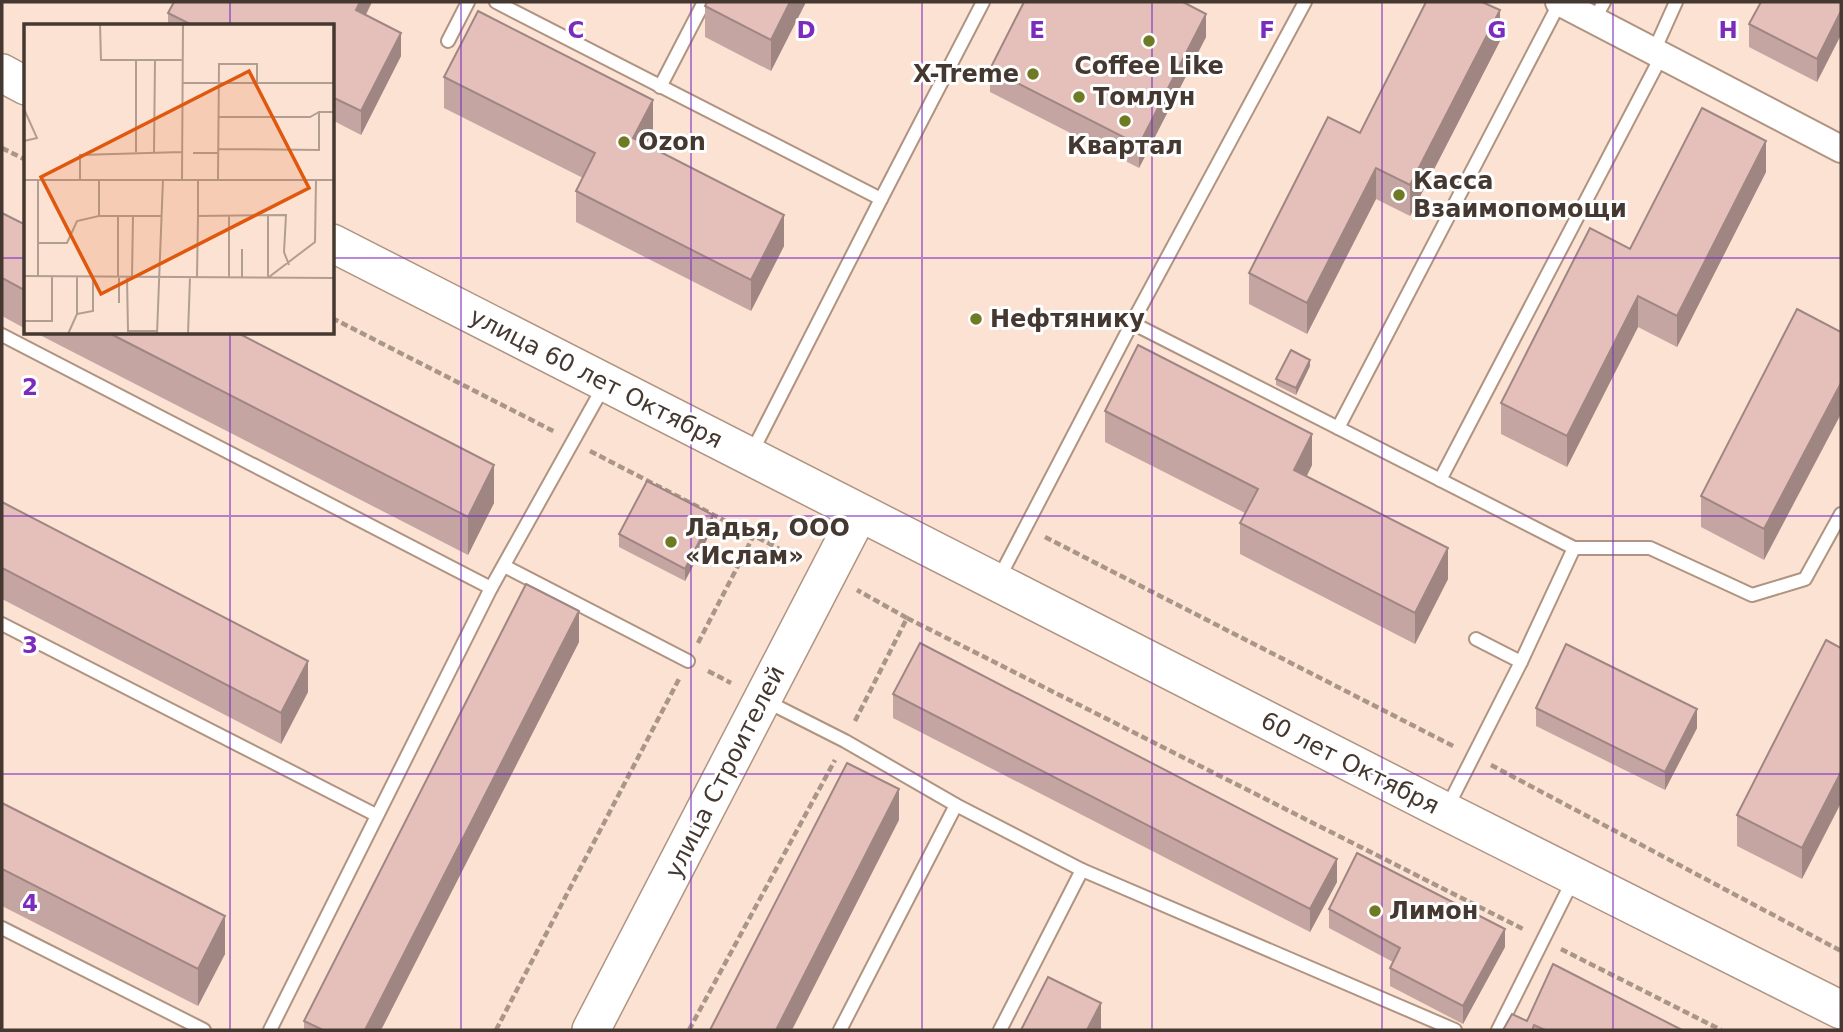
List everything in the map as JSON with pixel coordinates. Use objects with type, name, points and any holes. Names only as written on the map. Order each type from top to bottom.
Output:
[{"type":"main road","points":[[2,73],[24,85]]},
{"type":"main road","name":"улица 60 лет Октября","points":[[334,244],[859,513]]},
{"type":"main road","name":"улица Строителей","points":[[592,1030],[859,513]]},
{"type":"main road","name":"60 лет Октября","points":[[859,513],[1841,1010]]},
{"type":"street","points":[[1559,2],[1599,11],[1658,53],[1839,143]]},
{"type":"lane","points":[[448,41],[468,2]]},
{"type":"lane","points":[[496,2],[881,199]]},
{"type":"lane","points":[[660,87],[704,2]]},
{"type":"lane","points":[[749,457],[983,2]]},
{"type":"lane","points":[[997,583],[1132,323],[1305,2]]},
{"type":"lane","points":[[1338,428],[1559,2]]},
{"type":"lane","points":[[1440,480],[1658,53],[1676,2]]},
{"type":"lane","points":[[1132,323],[1574,548],[1650,548],[1752,595],[1804,579],[1841,514]]},
{"type":"lane","points":[[2,335],[491,589]]},
{"type":"lane","points":[[270,1030],[491,589],[605,383]]},
{"type":"lane","points":[[1445,811],[1521,662],[1574,548]]},
{"type":"lane","points":[[503,566],[688,661]]},
{"type":"lane","points":[[2,625],[376,816]]},
{"type":"lane","points":[[1476,639],[1521,662]]},
{"type":"lane","points":[[762,700],[845,741],[956,805],[1082,870],[1455,1030]]},
{"type":"lane","points":[[840,1030],[956,805]]},
{"type":"lane","points":[[1000,1030],[1082,870]]},
{"type":"lane","points":[[1498,1030],[1575,876]]},
{"type":"lane","points":[[2,928],[204,1030]]},
{"type":"path","points":[[2,148],[24,159]]},
{"type":"path","points":[[334,319],[754,535],[907,618],[1721,1030]]},
{"type":"path","points":[[1026,527],[1473,756],[1841,951]]},
{"type":"path","points":[[496,1030],[754,535]]},
{"type":"path","points":[[689,1030],[845,741],[907,618]]},
{"type":"path","points":[[688,661],[762,700]]},
{"type":"building","points":[[174,2],[360,2],[356,10],[401,33],[361,111],[334,98],[334,24],[190,24],[168,13]]},
{"type":"building","points":[[707,2],[790,2],[771,40],[705,6]]},
{"type":"building","points":[[1024,2],[1183,2],[1206,14],[1139,145],[990,69]]},
{"type":"building","points":[[1426,2],[1482,2],[1500,10],[1410,185],[1376,168],[1307,303],[1249,273],[1328,117],[1360,133]]},
{"type":"building","points":[[1761,2],[1841,2],[1841,11],[1817,59],[1749,24]]},
{"type":"building","points":[[478,11],[653,100],[633,138],[784,215],[751,280],[576,191],[595,153],[444,77]]},
{"type":"building","points":[[1702,108],[1766,141],[1677,316],[1638,296],[1567,436],[1501,403],[1590,228],[1630,249]]},
{"type":"building","points":[[2,213],[24,224],[24,290],[2,278]]},
{"type":"building","points":[[1797,309],[1841,332],[1841,383],[1764,529],[1701,496]]},
{"type":"building","points":[[111,334],[240,334],[494,465],[468,517]]},
{"type":"building","points":[[1138,345],[1312,434],[1294,470],[1448,548],[1415,613],[1240,523],[1258,489],[1105,411]]},
{"type":"building","points":[[1291,350],[1310,360],[1296,388],[1276,379]]},
{"type":"building","points":[[647,481],[713,515],[685,569],[619,534]]},
{"type":"building","points":[[2,502],[308,661],[281,713],[2,568]]},
{"type":"building","points":[[526,584],[579,611],[365,1030],[323,1030],[304,1021]]},
{"type":"building","points":[[1826,640],[1841,648],[1841,772],[1802,848],[1737,815]]},
{"type":"building","points":[[920,643],[1337,859],[1310,909],[893,694]]},
{"type":"building","points":[[1566,644],[1697,709],[1665,772],[1536,708]]},
{"type":"building","points":[[847,763],[899,789],[776,1030],[710,1030]]},
{"type":"building","points":[[2,803],[225,916],[198,969],[2,869]]},
{"type":"building","points":[[1357,853],[1505,929],[1463,1006],[1390,968],[1400,948],[1329,909]]},
{"type":"building","points":[[1553,964],[1682,1030],[1545,1030],[1534,1025],[1532,1030],[1503,1030],[1512,1014],[1527,1021]]},
{"type":"building","points":[[1048,977],[1101,1003],[1087,1030],[1021,1030]]},
{"type":"place","name":"Coffee Like","points":[[1149,41]]},
{"type":"place","name":"X-Treme","points":[[1033,74]]},
{"type":"place","name":"Томлун","points":[[1079,97]]},
{"type":"place","name":"Квартал","points":[[1125,121]]},
{"type":"place","name":"Ozon","points":[[624,142]]},
{"type":"place","name":"Касса Взаимопомощи","points":[[1399,195]]},
{"type":"place","name":"Нефтянику","points":[[976,319]]},
{"type":"place","name":"Ладья, ООО «Ислам»","points":[[671,542]]},
{"type":"place","name":"Лимон","points":[[1375,911]]}]
